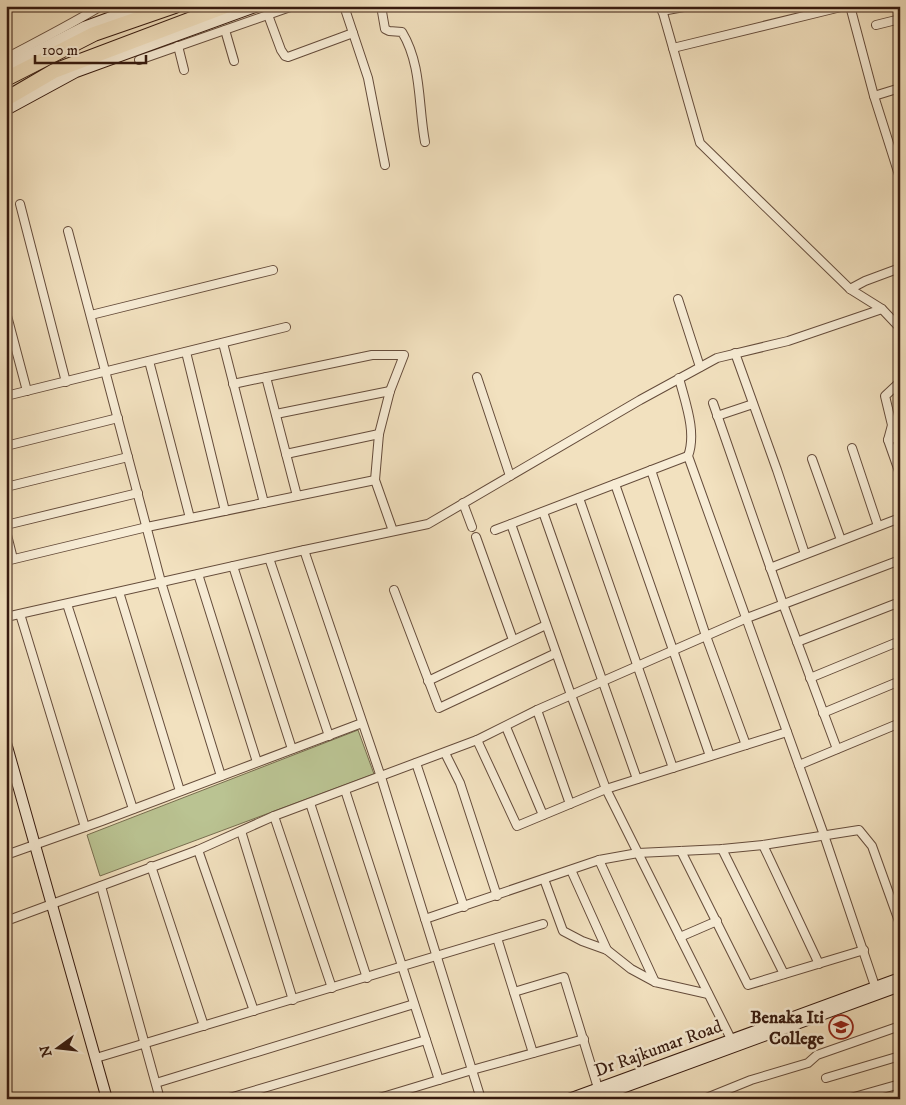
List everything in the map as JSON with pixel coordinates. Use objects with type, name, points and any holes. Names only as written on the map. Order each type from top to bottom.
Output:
[{"type":"highway","points":[[6,79],[94,34],[175,6]]},
{"type":"highway","points":[[6,99],[54,71],[226,6]]},
{"type":"street","points":[[6,58],[79,20],[101,6]]},
{"type":"street","points":[[6,67],[84,27],[140,6]]},
{"type":"street","points":[[6,110],[81,70],[258,6]]},
{"type":"street","points":[[139,60],[293,6]]},
{"type":"street","points":[[344,6],[368,78],[385,165]]},
{"type":"street","points":[[381,6],[385,29],[389,32],[402,32],[409,44],[420,94],[425,142]]},
{"type":"street","points":[[689,6],[662,9],[700,143],[850,290],[882,308],[899,327],[900,336]]},
{"type":"street","points":[[673,48],[845,6]]},
{"type":"street","points":[[850,6],[874,96],[900,178]]},
{"type":"street","points":[[268,15],[281,50],[288,57],[353,33]]},
{"type":"street","points":[[876,25],[900,19]]},
{"type":"street","points":[[225,30],[234,61]]},
{"type":"street","points":[[178,46],[184,70]]},
{"type":"street","points":[[874,96],[900,88]]},
{"type":"street","points":[[20,204],[66,382]]},
{"type":"street","points":[[68,231],[161,582],[221,776]]},
{"type":"street","points":[[850,290],[866,281],[900,268]]},
{"type":"street","points":[[90,314],[273,270]]},
{"type":"street","points":[[678,299],[700,367]]},
{"type":"street","points":[[6,618],[304,550],[428,524],[679,378],[717,358],[788,341],[882,308]]},
{"type":"street","points":[[6,312],[27,391]]},
{"type":"street","points":[[6,396],[286,327]]},
{"type":"street","points":[[223,343],[264,503]]},
{"type":"street","points":[[186,352],[225,511]]},
{"type":"street","points":[[735,353],[805,554]]},
{"type":"street","points":[[233,384],[372,355],[404,355],[390,390],[379,434],[375,480],[393,531]]},
{"type":"street","points":[[149,361],[190,518]]},
{"type":"street","points":[[266,377],[297,496]]},
{"type":"street","points":[[477,377],[510,476]]},
{"type":"street","points":[[679,378],[687,406],[691,433],[691,448],[688,456],[747,618],[877,990]]},
{"type":"street","points":[[900,382],[885,396],[892,426],[888,440],[900,474]]},
{"type":"street","points":[[276,414],[390,390]]},
{"type":"street","points":[[713,404],[782,604],[837,749]]},
{"type":"street","points":[[717,416],[753,404]]},
{"type":"street","points":[[6,446],[118,418]]},
{"type":"street","points":[[286,454],[379,434]]},
{"type":"street","points":[[888,440],[900,436]]},
{"type":"street","points":[[852,448],[878,526]]},
{"type":"street","points":[[495,530],[688,456]]},
{"type":"street","points":[[6,487],[128,457]]},
{"type":"street","points":[[812,459],[841,540]]},
{"type":"street","points":[[650,470],[706,636],[746,744]]},
{"type":"street","points":[[6,531],[10,560],[147,527],[375,480]]},
{"type":"street","points":[[615,484],[710,756]]},
{"type":"street","points":[[6,525],[138,493]]},
{"type":"street","points":[[579,498],[673,768]]},
{"type":"street","points":[[464,503],[472,527]]},
{"type":"street","points":[[543,512],[637,779]]},
{"type":"street","points":[[770,568],[900,518]]},
{"type":"street","points":[[511,524],[606,789],[732,1042]]},
{"type":"street","points":[[476,537],[513,640]]},
{"type":"street","points":[[304,550],[381,777],[481,1099]]},
{"type":"street","points":[[269,558],[329,736]]},
{"type":"street","points":[[6,921],[198,850],[274,816],[445,753],[506,727],[537,710],[747,618],[900,560]]},
{"type":"street","points":[[233,566],[292,749]]},
{"type":"street","points":[[198,574],[257,762]]},
{"type":"street","points":[[394,590],[439,708],[556,652]]},
{"type":"street","points":[[119,592],[180,791]]},
{"type":"street","points":[[797,642],[900,602]]},
{"type":"street","points":[[67,604],[133,809]]},
{"type":"street","points":[[20,614],[85,827]]},
{"type":"street","points":[[428,681],[546,625]]},
{"type":"street","points":[[810,678],[900,641]]},
{"type":"street","points":[[823,713],[900,681]]},
{"type":"street","points":[[537,710],[570,804]]},
{"type":"street","points":[[6,855],[362,723]]},
{"type":"street","points":[[799,765],[900,723]]},
{"type":"street","points":[[506,727],[543,815]]},
{"type":"street","points":[[477,740],[517,826],[606,789],[787,732]]},
{"type":"street","points":[[6,743],[107,1099]]},
{"type":"street","points":[[445,753],[460,783],[497,896]]},
{"type":"street","points":[[416,763],[464,907]]},
{"type":"street","points":[[345,790],[439,1080]]},
{"type":"street","points":[[310,803],[367,978]]},
{"type":"street","points":[[274,816],[332,988]]},
{"type":"street","points":[[425,919],[599,860],[638,853],[763,845],[859,830],[872,846],[900,924]]},
{"type":"street","points":[[241,831],[293,1000]]},
{"type":"street","points":[[763,845],[819,964]]},
{"type":"street","points":[[722,849],[784,974]]},
{"type":"street","points":[[198,850],[254,1011]]},
{"type":"street","points":[[682,851],[748,985],[864,950]]},
{"type":"street","points":[[599,860],[655,982]]},
{"type":"street","points":[[151,866],[204,1026]]},
{"type":"street","points":[[571,870],[607,950]]},
{"type":"street","points":[[544,879],[563,931],[582,942],[607,950],[631,969],[655,982],[708,994]]},
{"type":"street","points":[[101,886],[160,1099]]},
{"type":"street","points":[[890,897],[900,895]]},
{"type":"street","points":[[680,937],[716,921]]},
{"type":"street","points":[[96,1058],[543,924]]},
{"type":"street","points":[[497,938],[533,1053]]},
{"type":"street","points":[[514,992],[564,977],[584,1039],[598,1095]]},
{"type":"street","name":"Dr Rajkumar Road","points":[[569,1099],[598,1095],[732,1042],[877,990],[900,978]]},
{"type":"street","name":"Dr Rajkumar Road","points":[[877,990],[900,986]]},
{"type":"street","points":[[156,1083],[414,1004]]},
{"type":"street","points":[[704,1099],[751,1080],[808,1062],[817,1055],[900,1026]]},
{"type":"street","points":[[376,1099],[584,1039]]},
{"type":"street","points":[[226,1099],[426,1040]]},
{"type":"street","points":[[826,1078],[900,1056]]},
{"type":"street","points":[[847,1099],[900,1084]]},
{"type":"green space","points":[[358,730],[374,774],[100,876],[87,835]]},
{"type":"place","name":"Benaka Iti College","points":[[841,1027]]}]
